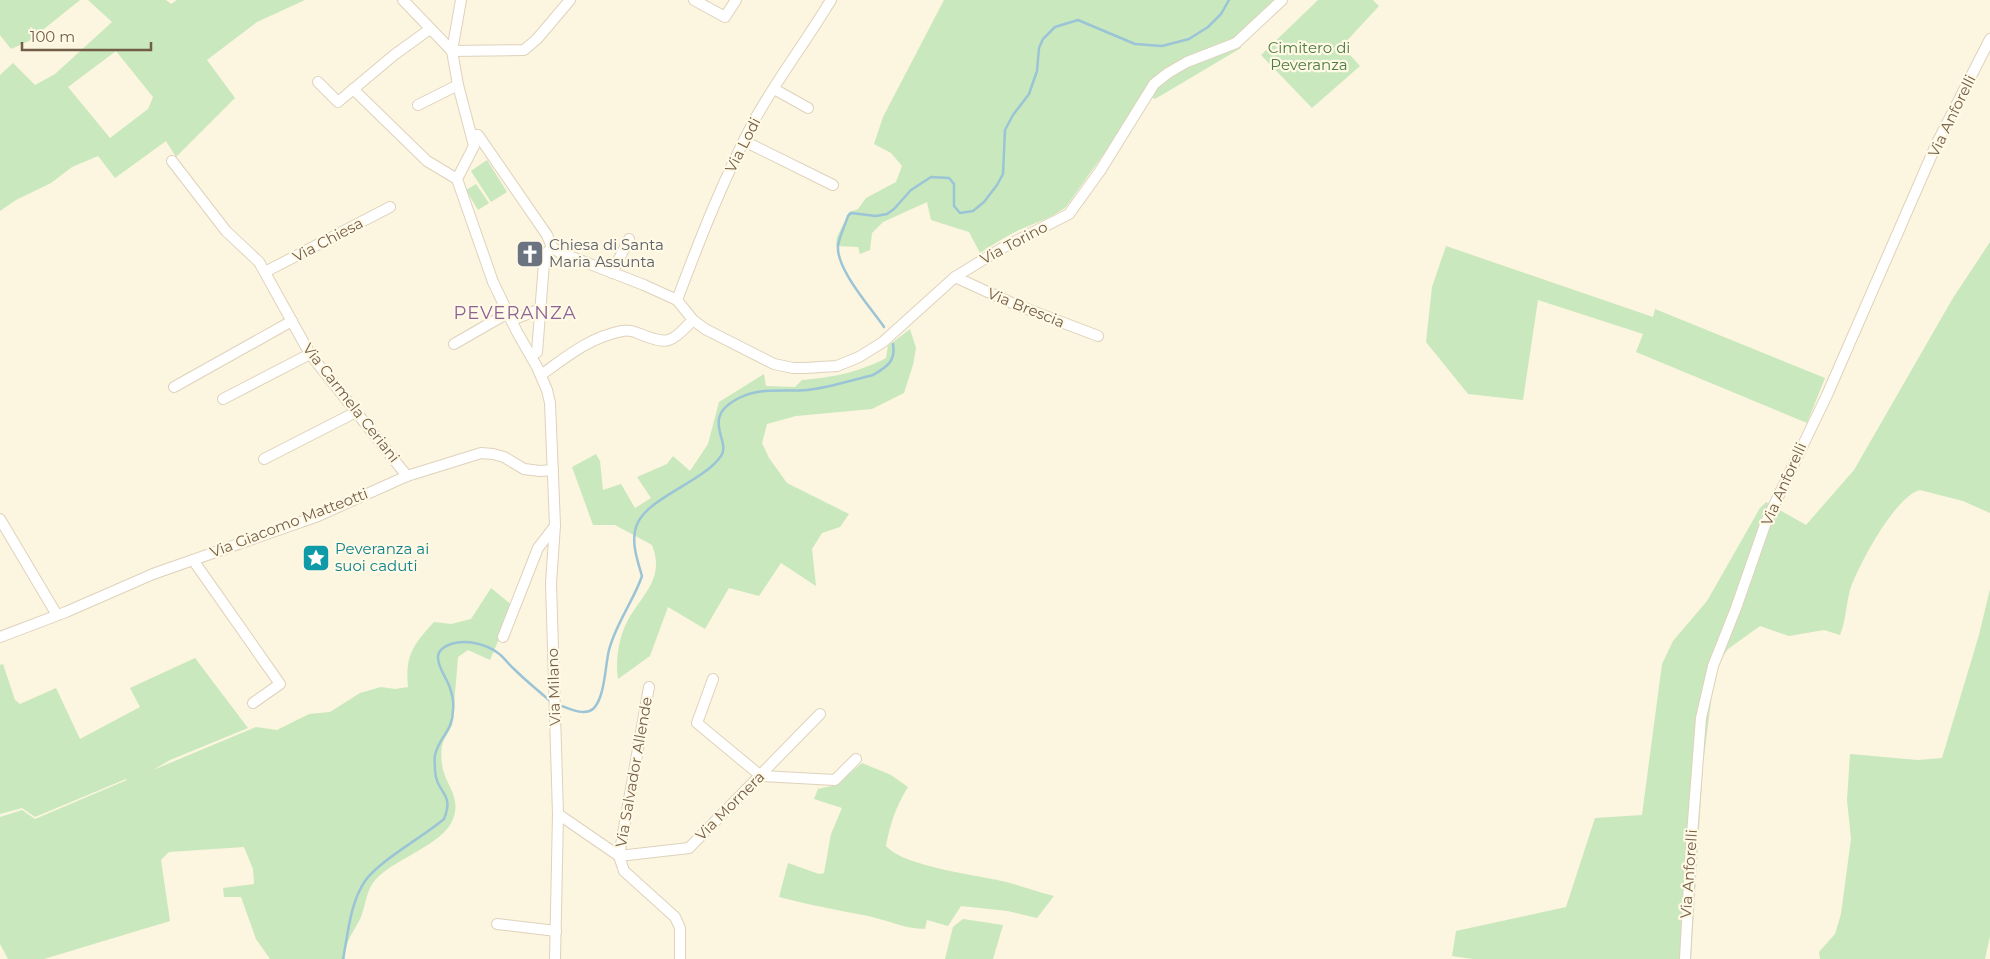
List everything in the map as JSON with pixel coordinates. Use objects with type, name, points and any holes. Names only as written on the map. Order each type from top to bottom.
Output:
[{"type":"street","points":[[403,0],[452,51],[524,50],[537,39],[570,0]]},
{"type":"street","points":[[353,89],[428,161],[457,179],[474,146],[458,85],[452,51],[460,0]]},
{"type":"street","points":[[694,0],[725,17],[736,0]]},
{"type":"street","name":"Via Lodi","points":[[677,300],[706,224],[756,117],[831,0]]},
{"type":"street","name":"Via Torino","points":[[677,300],[693,320],[705,329],[774,364],[793,368],[837,366],[859,358],[883,342],[955,277],[1004,246],[1069,214],[1100,171],[1154,84],[1187,62],[1236,43],[1282,0]]},
{"type":"street","points":[[318,82],[338,102],[394,55],[430,29]]},
{"type":"street","name":"Via Anforelli","points":[[1685,959],[1690,848],[1702,718],[1713,666],[1736,608],[1766,522],[1827,395],[1936,144],[1990,39]]},
{"type":"street","points":[[418,105],[458,85]]},
{"type":"street","points":[[774,89],[808,108]]},
{"type":"street","points":[[472,135],[478,135],[547,235],[552,247],[559,252],[677,300]]},
{"type":"street","points":[[744,141],[833,185]]},
{"type":"street","name":"Via Carmela Ceriani","points":[[172,161],[226,231],[259,262],[310,354],[407,476]]},
{"type":"street","name":"Via Milano","points":[[457,179],[493,282],[547,390],[551,416],[555,525],[552,583],[558,814],[555,959]]},
{"type":"street","name":"Via Chiesa","points":[[265,272],[390,207]]},
{"type":"street","points":[[612,273],[629,239]]},
{"type":"street","points":[[531,356],[537,352],[544,263],[546,254],[552,247]]},
{"type":"street","name":"Via Brescia","points":[[955,277],[1014,304],[1098,336]]},
{"type":"street","points":[[454,344],[510,317],[541,310]]},
{"type":"street","points":[[541,375],[595,339],[624,330],[634,331],[663,342],[671,340],[693,320]]},
{"type":"street","points":[[174,387],[292,321]]},
{"type":"street","points":[[223,399],[310,354]]},
{"type":"street","points":[[264,459],[356,412]]},
{"type":"street","name":"Via Giacomo Matteotti","points":[[0,637],[154,574],[318,516],[407,476],[481,453],[504,457],[524,469],[553,470]]},
{"type":"street","points":[[0,519],[57,615]]},
{"type":"street","points":[[502,637],[538,548],[555,525]]},
{"type":"street","points":[[193,560],[280,684],[253,703]]},
{"type":"street","points":[[713,679],[697,723],[761,776],[835,780],[856,759]]},
{"type":"street","name":"Via Salvador Allende","points":[[620,856],[649,687]]},
{"type":"street","name":"Via Mornera","points":[[620,856],[689,848],[820,714]]},
{"type":"street","points":[[558,814],[620,856],[624,871],[675,917],[680,928],[680,959]]},
{"type":"street","points":[[497,924],[556,932]]},
{"type":"green space","points":[[0,0],[80,0],[29,41],[11,49],[0,35]]},
{"type":"green space","points":[[88,0],[166,0],[171,4],[177,0],[305,0],[257,22],[207,60],[235,98],[176,157],[166,141],[115,178],[98,156],[72,167],[51,183],[16,200],[0,211],[0,75],[13,63],[35,85],[55,74],[112,22]],"holes":[[[116,51],[153,97],[148,109],[110,138],[68,87]]]},
{"type":"green space","points":[[944,0],[1276,0],[1236,37],[1241,48],[1155,99],[1146,94],[1066,207],[1054,215],[1014,232],[980,253],[969,232],[931,220],[927,202],[883,222],[872,233],[870,250],[860,254],[858,247],[836,246],[837,237],[849,212],[858,209],[866,198],[896,182],[902,166],[891,153],[874,144],[883,117]]},
{"type":"green space","name":"Cimitero di Peveranza","points":[[1318,0],[1373,0],[1379,6],[1342,46],[1360,66],[1312,108],[1261,55]]},
{"type":"green space","points":[[487,160],[507,192],[491,202],[471,171]]},
{"type":"green space","points":[[476,184],[489,203],[478,210],[466,190]]},
{"type":"green space","points":[[1990,242],[1990,513],[1963,501],[1920,490],[1910,495],[1889,518],[1879,533],[1854,579],[1840,635],[1824,630],[1789,636],[1760,626],[1728,649],[1721,659],[1714,678],[1703,764],[1691,959],[1473,959],[1452,956],[1456,931],[1566,907],[1595,818],[1642,815],[1662,664],[1673,641],[1707,601],[1760,508],[1766,502],[1806,525],[1854,470],[1953,298]]},
{"type":"green space","points":[[1446,246],[1653,317],[1655,309],[1825,378],[1807,423],[1636,352],[1643,334],[1538,300],[1523,400],[1468,394],[1426,342],[1432,287]]},
{"type":"green space","points":[[910,329],[916,348],[904,393],[872,409],[796,416],[767,424],[762,443],[769,458],[787,483],[849,514],[840,527],[822,533],[812,549],[816,586],[781,563],[759,596],[729,588],[705,629],[668,607],[650,656],[618,679],[620,640],[629,618],[651,584],[656,566],[655,556],[652,545],[615,525],[593,525],[572,467],[596,454],[600,461],[603,490],[621,484],[635,508],[651,498],[637,477],[667,464],[673,456],[690,471],[708,444],[719,402],[764,374],[766,386],[795,387],[802,380],[835,376],[855,371],[886,358],[888,346]]},
{"type":"green space","points":[[491,588],[513,606],[490,660],[468,650],[458,657],[453,723],[443,742],[441,753],[443,771],[454,797],[455,811],[453,819],[440,836],[395,864],[376,879],[368,892],[361,917],[346,947],[345,959],[270,959],[256,939],[241,897],[224,897],[223,888],[254,884],[253,869],[244,847],[169,852],[161,860],[170,921],[44,959],[8,959],[0,944],[0,817],[22,810],[35,819],[127,780],[35,817],[22,808],[0,814],[0,665],[3,664],[15,700],[20,704],[56,688],[80,739],[140,707],[130,688],[195,658],[248,728],[170,760],[153,770],[256,727],[277,730],[309,714],[330,712],[360,693],[381,687],[395,689],[408,687],[409,658],[416,644],[427,630],[434,622],[451,624],[471,619]]},
{"type":"green space","points":[[1990,589],[1990,936],[1985,959],[1820,959],[1819,952],[1835,934],[1841,914],[1851,839],[1847,800],[1850,754],[1918,760],[1942,758],[1979,635]]},
{"type":"green space","points":[[862,763],[891,775],[908,787],[894,815],[886,846],[907,859],[923,864],[1002,881],[1054,896],[1037,918],[1008,911],[961,906],[948,926],[927,920],[925,929],[918,929],[779,897],[788,863],[819,874],[824,873],[831,834],[842,808],[814,799],[818,789],[836,785]]},
{"type":"green space","points":[[963,919],[1003,925],[993,959],[945,959],[953,927]]},
{"type":"waterway","points":[[884,327],[848,277],[839,255],[838,246],[848,216],[851,213],[876,216],[887,214],[911,190],[931,177],[949,178],[954,184],[954,206],[960,213],[973,211],[984,202],[1003,174],[1005,130],[1013,115],[1029,94],[1037,71],[1039,48],[1043,39],[1055,27],[1078,20],[1135,44],[1162,46],[1189,39],[1208,27],[1221,14],[1229,0]]},
{"type":"waterway","points":[[556,704],[580,712],[589,711],[597,704],[602,690],[612,640],[642,576],[634,542],[639,520],[659,501],[700,475],[721,456],[723,443],[719,421],[721,413],[727,406],[739,398],[756,392],[815,389],[873,375],[892,359],[893,344]]},
{"type":"waterway","points":[[343,959],[353,909],[365,881],[391,857],[444,819],[447,810],[446,798],[436,778],[435,762],[437,749],[451,723],[453,708],[450,688],[438,660],[441,650],[451,644],[463,642],[476,643],[488,647],[500,655],[551,702]]},
{"type":"place","name":"Chiesa di Santa Maria Assunta","points":[[530,254]]},
{"type":"place","name":"Peveranza ai suoi caduti","points":[[316,558]]},
{"type":"district","name":"PEVERANZA","points":[[515,313]]}]
